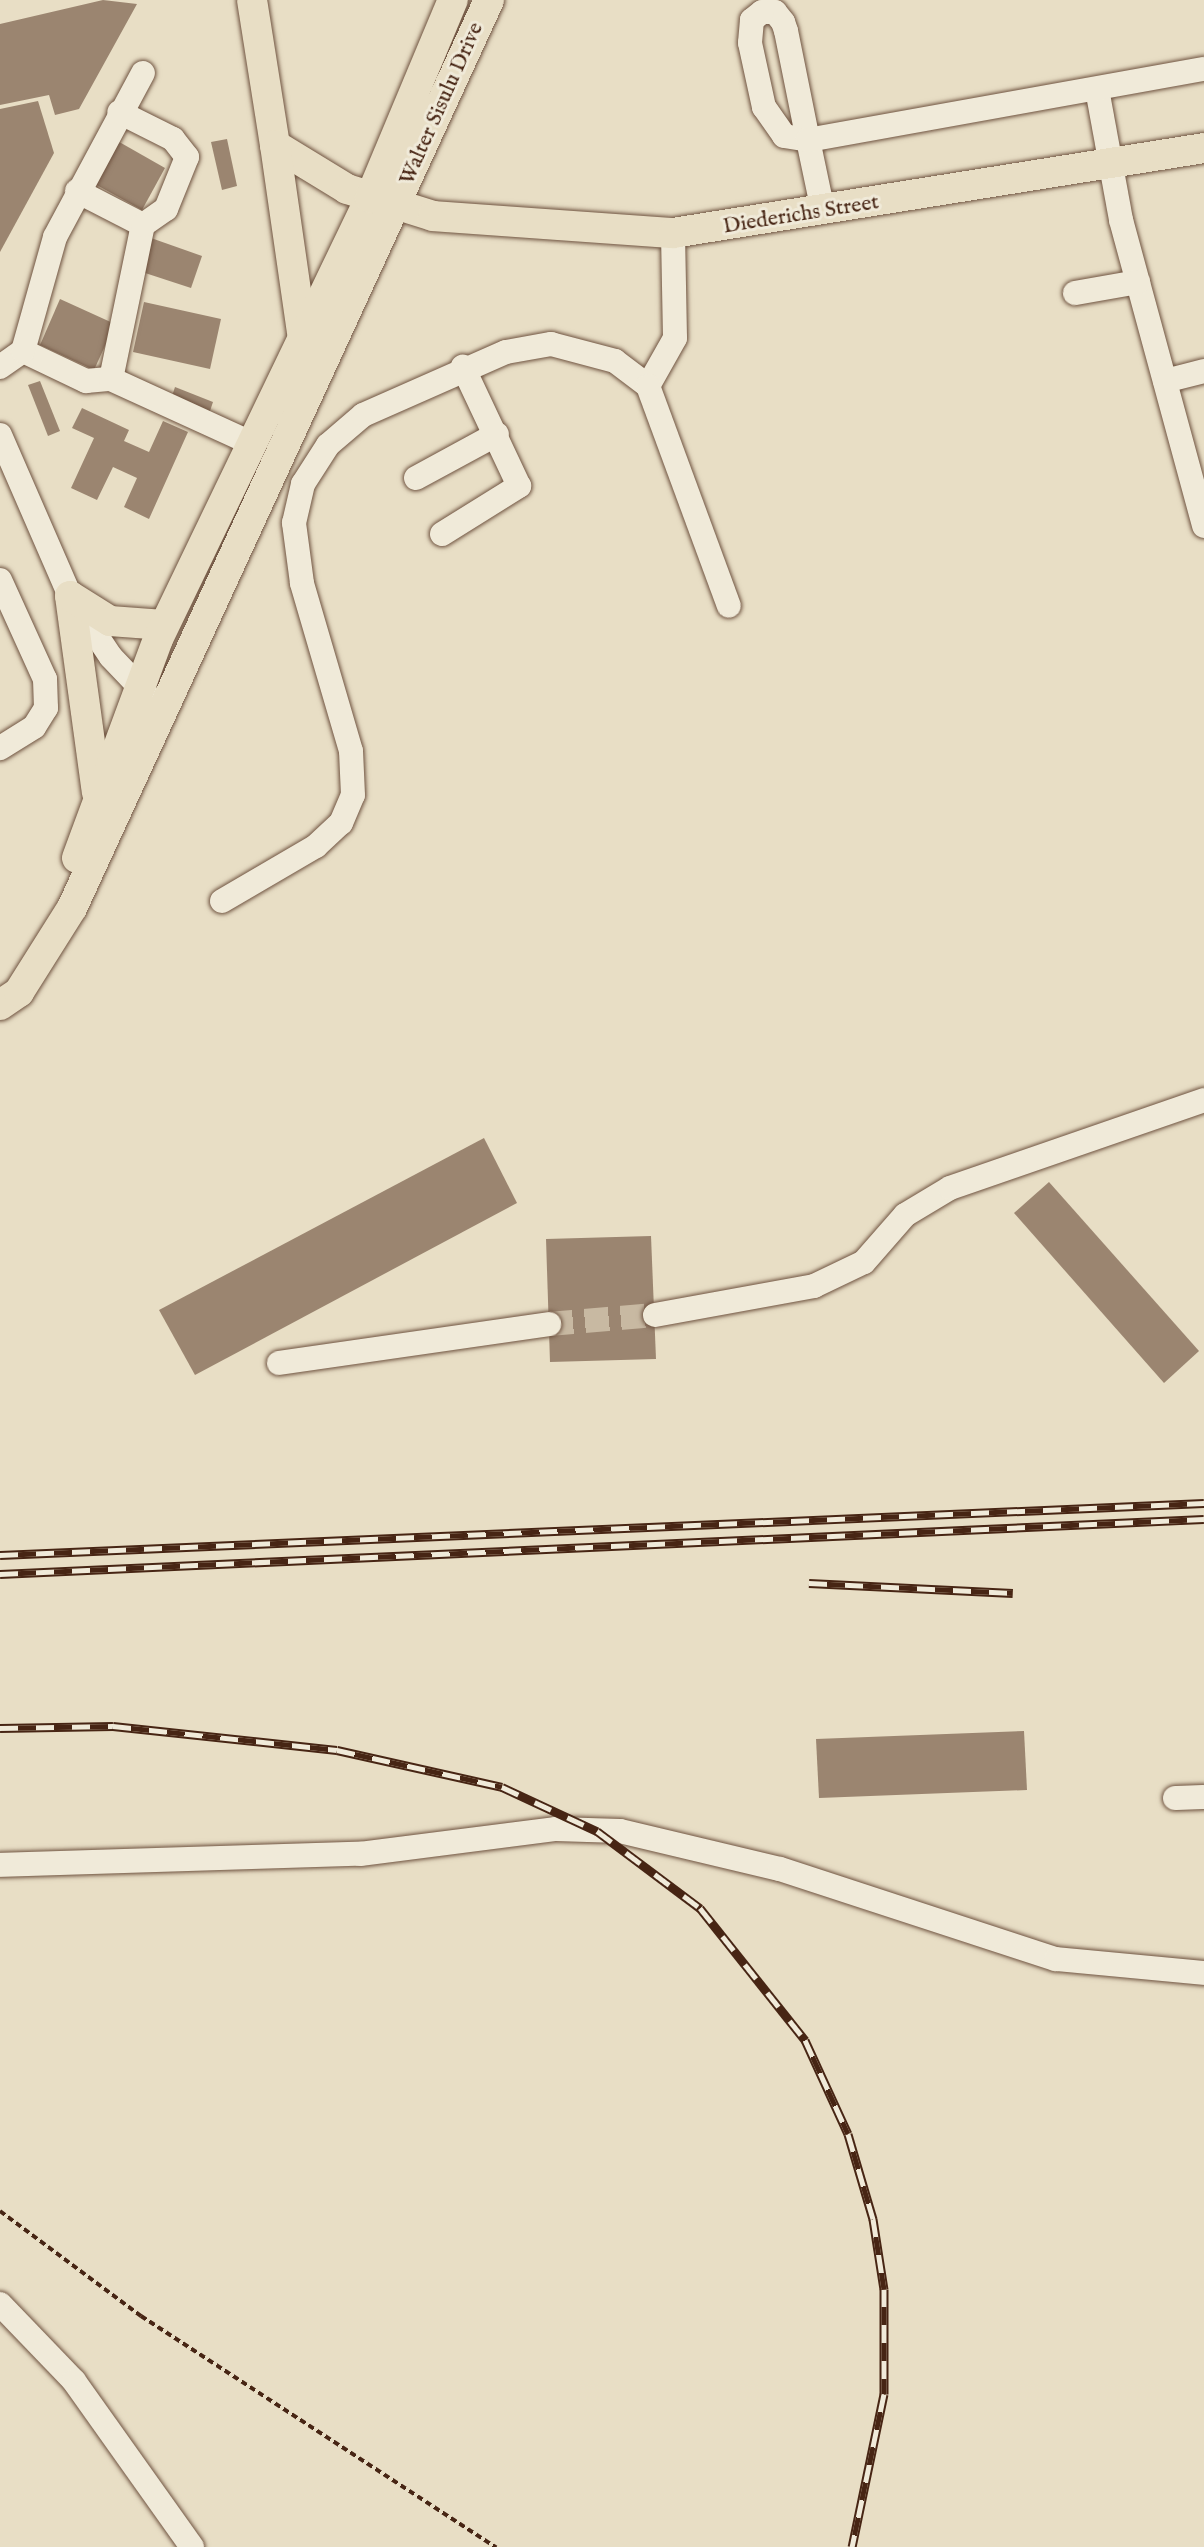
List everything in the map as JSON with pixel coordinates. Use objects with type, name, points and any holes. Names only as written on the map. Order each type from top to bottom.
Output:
[{"type":"main road","name":"Walter Sisulu Drive","points":[[382,203],[453,0]]},
{"type":"main road","name":"Walter Sisulu Drive","points":[[382,203],[489,0]]},
{"type":"main road","points":[[250,3],[275,145],[303,339]]},
{"type":"main road","points":[[275,145],[382,203]]},
{"type":"main road","name":"Diederichs Street","points":[[382,203],[512,225],[673,233],[1204,148]]},
{"type":"main road","points":[[62,922],[97,797],[164,625],[303,339],[382,203]]},
{"type":"main road","points":[[0,1005],[19,992],[62,922],[164,707],[382,203]]},
{"type":"main road","points":[[70,596],[110,621],[164,625]]},
{"type":"main road","points":[[70,596],[97,797]]},
{"type":"street","points":[[823,211],[808,140],[783,22],[775,12],[762,12],[752,20],[750,43],[764,107],[784,136],[808,140],[1204,69]]},
{"type":"street","points":[[0,367],[23,351],[55,237],[119,112],[143,73]]},
{"type":"street","points":[[1097,89],[1109,164],[1204,526]]},
{"type":"street","points":[[111,379],[143,225],[166,209],[187,157],[173,139],[119,112]]},
{"type":"street","points":[[77,191],[143,225]]},
{"type":"street","points":[[648,386],[675,338],[673,233]]},
{"type":"street","points":[[1075,293],[1138,282]]},
{"type":"street","points":[[222,901],[316,846],[341,823],[353,795],[351,751],[302,583],[294,523],[303,484],[328,445],[363,415],[463,367],[551,344],[615,361],[648,386],[729,606]]},
{"type":"street","points":[[23,351],[86,381],[111,379],[253,444]]},
{"type":"street","points":[[442,534],[519,486],[463,367]]},
{"type":"street","points":[[1165,381],[1204,371]]},
{"type":"street","points":[[416,478],[497,434]]},
{"type":"street","points":[[0,435],[70,596],[137,689],[164,707]]},
{"type":"street","points":[[0,580],[45,679],[46,708],[34,727],[0,748]]},
{"type":"street","points":[[655,1315],[814,1286],[864,1262],[905,1215],[950,1188],[1204,1100]]},
{"type":"street","points":[[279,1363],[549,1324]]},
{"type":"street","points":[[1175,1798],[1204,1797]]},
{"type":"street","points":[[0,1865],[360,1854],[542,1830],[620,1831],[780,1869],[1056,1959],[1204,1973]]},
{"type":"street","points":[[0,2304],[74,2381],[192,2547]]},
{"type":"path","points":[[0,2211],[141,2316],[496,2547]]},
{"type":"building","points":[[103,0],[137,4],[79,109],[55,115],[49,95],[0,105],[0,24]]},
{"type":"building","points":[[38,101],[54,153],[0,252],[0,109]]},
{"type":"building","points":[[107,135],[165,168],[142,210],[84,178]]},
{"type":"building","points":[[227,139],[237,186],[222,190],[211,142]]},
{"type":"building","points":[[151,238],[202,256],[191,288],[139,271]]},
{"type":"building","points":[[60,299],[115,324],[94,370],[40,345]]},
{"type":"building","points":[[144,302],[221,319],[210,369],[133,352]]},
{"type":"building","points":[[40,381],[60,431],[48,436],[28,385]]},
{"type":"building","points":[[175,387],[213,402],[209,414],[171,399]]},
{"type":"building","points":[[82,408],[129,430],[124,441],[149,452],[163,421],[188,432],[149,519],[124,507],[137,478],[113,467],[97,500],[71,488],[94,438],[72,428]]},
{"type":"building","points":[[484,1138],[517,1203],[195,1375],[159,1310]]},
{"type":"building","points":[[1049,1182],[1199,1351],[1164,1383],[1014,1213]]},
{"type":"building","points":[[651,1236],[656,1359],[550,1362],[546,1239]]},
{"type":"building","points":[[1024,1731],[1027,1790],[819,1798],[816,1739]]},
{"type":"tunnel","points":[[549,1324],[655,1315]]},
{"type":"railway","points":[[0,1555],[1204,1503]]},
{"type":"railway","points":[[0,1574],[1204,1519]]},
{"type":"railway","points":[[809,1583],[1013,1593]]},
{"type":"railway","points":[[0,1728],[113,1726],[337,1750],[502,1787],[597,1831],[700,1908],[805,2040],[848,2134],[873,2219],[884,2289],[884,2394],[852,2547]]}]
